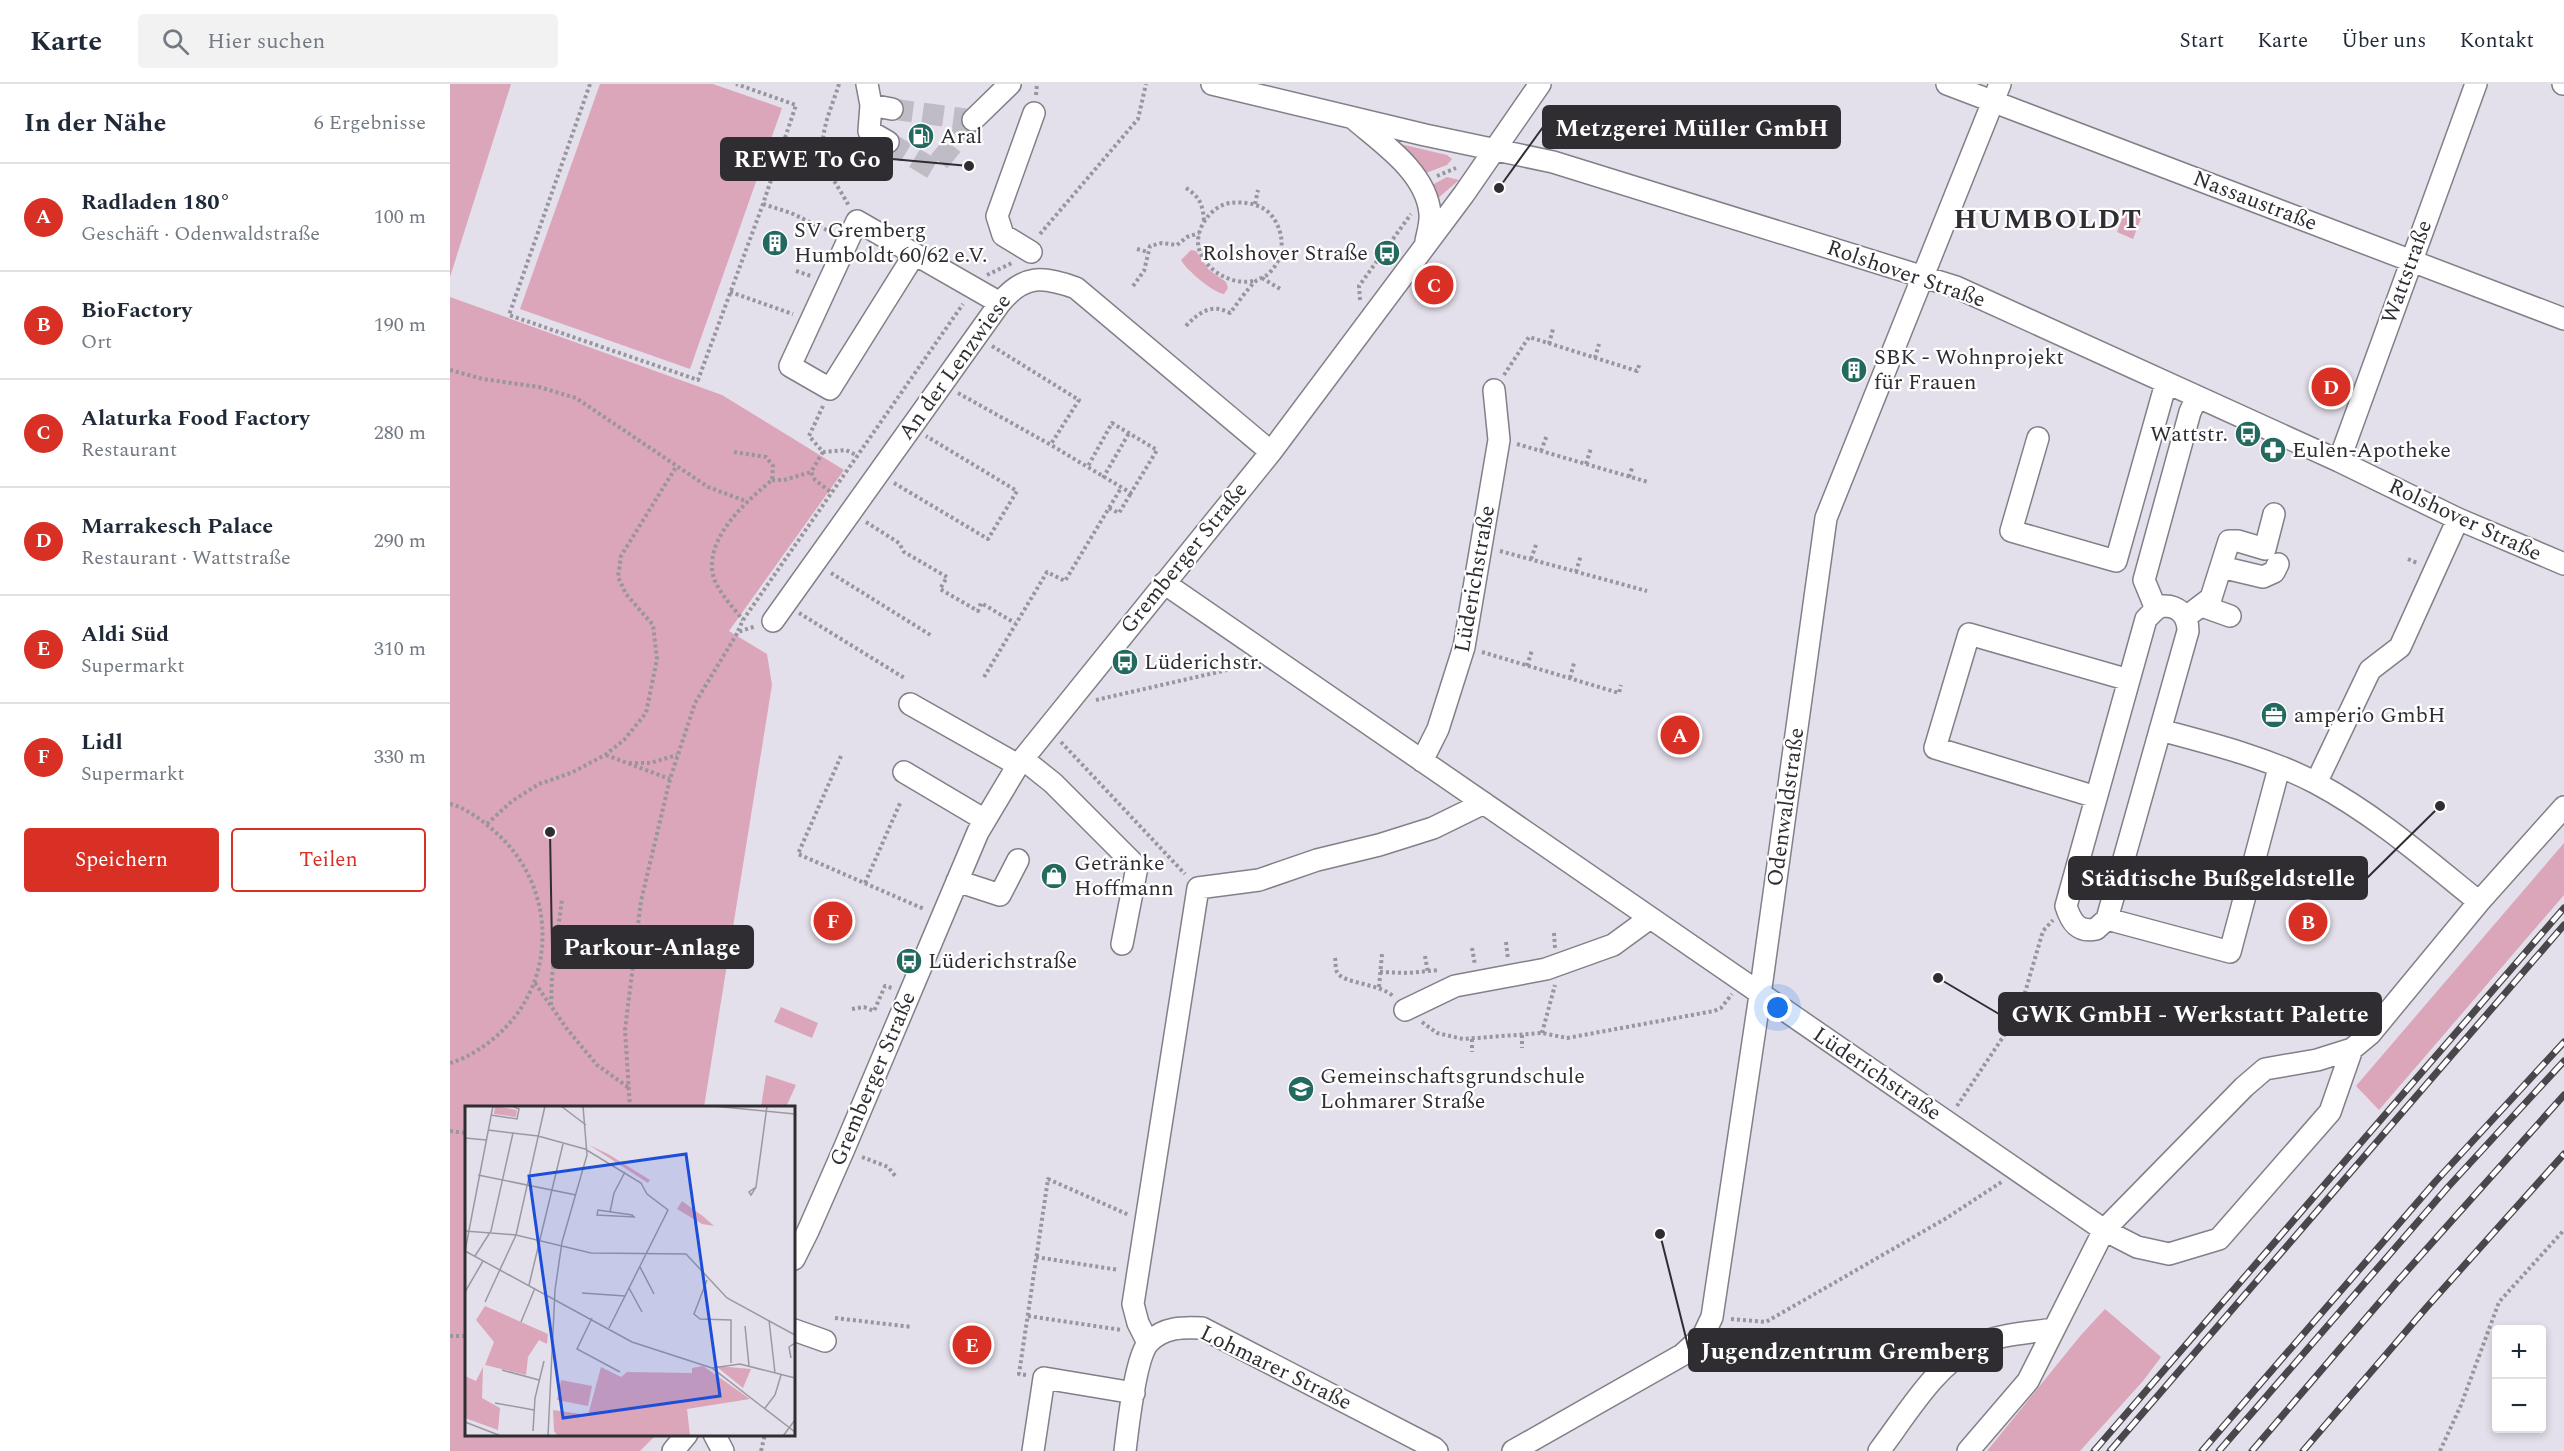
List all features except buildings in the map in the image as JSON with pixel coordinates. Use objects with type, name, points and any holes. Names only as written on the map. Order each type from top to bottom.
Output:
[{"type":"street","points":[[973,120],[1010,84]]},
{"type":"street","name":"Rolshover Straße","points":[[1212,84],[1553,162],[1956,287],[2339,461],[2458,519],[2564,564]]},
{"type":"street","name":"Gremberger Straße","points":[[795,1257],[844,1149],[957,881],[985,820],[1021,762],[1271,452],[1426,245],[1540,84]]},
{"type":"street","name":"Nassaustraße","points":[[1947,84],[1997,93],[2412,261],[2564,319]]},
{"type":"street","name":"Wattstraße","points":[[2339,461],[2476,84]]},
{"type":"street","name":"Odenwaldstraße","points":[[1513,1451],[1682,1355],[1703,1336],[1712,1317],[1760,995],[1826,518],[1997,93]]},
{"type":"street","points":[[869,94],[892,109]]},
{"type":"street","points":[[869,94],[869,131],[888,142]]},
{"type":"street","points":[[1031,252],[1003,235],[997,216],[1034,113]]},
{"type":"street","points":[[1351,117],[1408,167],[1420,186],[1430,215],[1426,245]]},
{"type":"street","points":[[914,255],[830,389],[790,366],[853,230],[914,255],[1000,303]]},
{"type":"street","name":"An der Lenzwiese","points":[[779,612],[1000,303],[1011,289],[1027,280],[1051,279],[1076,288],[1271,452]]},
{"type":"street","points":[[2038,438],[2011,531],[2116,561],[2166,383]]},
{"type":"street","name":"Lüderichstraße","points":[[1422,761],[1438,729],[1464,647],[1499,440],[1494,390]]},
{"type":"street","points":[[2156,609],[2144,580],[2190,412],[2197,397]]},
{"type":"street","points":[[2230,616],[2194,612],[2169,606],[2156,609],[2146,619],[2066,906],[2072,921],[2082,929],[2096,929],[2107,919],[2194,612],[2211,598],[2229,541],[2238,541],[2265,549],[2274,514]]},
{"type":"street","points":[[2316,783],[2370,670],[2400,647],[2458,519]]},
{"type":"street","points":[[2221,567],[2264,577],[2274,572],[2278,564]]},
{"type":"street","name":"Lüderichstraße","points":[[1164,583],[2104,1230],[2137,1247],[2169,1254],[2219,1239],[2330,1112],[2352,1049]]},
{"type":"street","points":[[2096,797],[1935,748],[1969,634],[2129,680]]},
{"type":"street","points":[[910,704],[1021,762],[1053,783],[1137,867],[1122,944]]},
{"type":"street","points":[[2160,730],[2242,752],[2316,783],[2392,832],[2479,902]]},
{"type":"street","points":[[2107,919],[2230,952],[2279,768]]},
{"type":"street","points":[[904,772],[985,820]]},
{"type":"street","points":[[1125,1451],[1138,1368],[1146,1338],[1133,1304],[1198,888],[1259,880],[1317,860],[1379,845],[1433,828],[1484,803]]},
{"type":"street","points":[[1968,1451],[2028,1381],[2104,1230],[2244,1087],[2265,1069],[2317,1060],[2352,1049],[2370,1034],[2479,902],[2564,807]]},
{"type":"street","points":[[957,881],[1000,895],[1018,860]]},
{"type":"street","points":[[1405,1010],[1455,986],[1557,966],[1613,945],[1650,918]]},
{"type":"street","name":"Lohmarer Straße","points":[[1146,1338],[1166,1330],[1183,1327],[1202,1328],[1437,1451]]},
{"type":"street","points":[[1879,1451],[1934,1379],[1959,1355],[1992,1339],[2054,1329]]},
{"type":"street","points":[[795,1330],[825,1341]]},
{"type":"street","points":[[1033,1451],[1044,1378],[1134,1393]]},
{"type":"street","points":[[673,1451],[685,1436]]},
{"type":"street","points":[[715,1436],[723,1451]]},
{"type":"path","points":[[590,84],[509,315],[698,380],[763,204],[796,105],[736,84]]},
{"type":"path","points":[[763,204],[791,213],[813,226],[853,230],[826,165],[822,147],[824,129],[839,84]]},
{"type":"path","points":[[630,1106],[625,1030],[641,902],[670,779],[695,703],[743,620],[975,287],[990,272],[1010,265],[1031,252],[1039,236],[1053,218],[1138,119],[1146,84]]},
{"type":"path","points":[[1186,188],[1197,195],[1203,207],[1204,223]]},
{"type":"path","points":[[1255,204],[1258,190]]},
{"type":"path","points":[[1186,326],[1195,316],[1211,308],[1222,309],[1230,313],[1260,279],[1277,264],[1282,246],[1281,230],[1270,213],[1255,204],[1240,201],[1222,204],[1207,216],[1200,232],[1200,252],[1210,266],[1222,276],[1236,282],[1260,279],[1282,290]]},
{"type":"path","points":[[1361,332],[1359,286],[1412,213],[1428,206]]},
{"type":"path","points":[[1133,286],[1144,271],[1150,246],[1162,243],[1177,245],[1187,237],[1200,232]]},
{"type":"path","points":[[1137,249],[1148,252]]},
{"type":"path","points":[[730,292],[811,321]]},
{"type":"path","points":[[1549,344],[1553,329]]},
{"type":"path","points":[[976,336],[1079,400],[1051,445]]},
{"type":"path","points":[[1494,390],[1529,337],[1638,371],[1640,363]]},
{"type":"path","points":[[1595,358],[1599,344]]},
{"type":"path","points":[[450,370],[483,379],[539,387],[576,399],[708,487],[748,502]]},
{"type":"path","points":[[942,384],[1031,436],[1051,445],[1131,494]]},
{"type":"path","points":[[823,452],[809,436],[830,389]]},
{"type":"path","points":[[1087,468],[1113,423],[1157,450],[1119,513],[1109,508]]},
{"type":"path","points":[[878,473],[988,539],[1017,491],[911,427]]},
{"type":"path","points":[[1103,478],[1129,433]]},
{"type":"path","points":[[1541,451],[1547,435]]},
{"type":"path","points":[[1499,440],[1648,482]]},
{"type":"path","points":[[1586,464],[1591,448]]},
{"type":"path","points":[[823,452],[846,450],[856,455]]},
{"type":"path","points":[[734,452],[766,457],[773,466],[772,480]]},
{"type":"path","points":[[743,620],[721,591],[711,569],[715,548],[725,530],[748,502],[772,480],[784,480],[811,472],[823,452]]},
{"type":"path","points":[[487,824],[512,801],[539,784],[571,773],[605,755],[624,740],[646,713],[657,659],[653,625],[626,594],[618,577],[621,556],[676,467]]},
{"type":"path","points":[[1629,477],[1632,468]]},
{"type":"path","points":[[811,472],[815,480],[832,493]]},
{"type":"path","points":[[984,677],[1047,572],[1065,581],[1121,488]]},
{"type":"path","points":[[850,512],[899,543],[904,552],[947,577],[940,589],[978,610],[981,603],[1015,623]]},
{"type":"path","points":[[1531,559],[1537,542]]},
{"type":"path","points":[[1482,548],[1647,591]]},
{"type":"path","points":[[1576,572],[1581,555]]},
{"type":"path","points":[[814,563],[932,636]]},
{"type":"path","points":[[1624,585],[1626,577]]},
{"type":"path","points":[[738,632],[779,612],[906,679]]},
{"type":"path","points":[[1464,647],[1619,693],[1621,685]]},
{"type":"path","points":[[1527,666],[1532,650]]},
{"type":"path","points":[[1094,700],[1274,659]]},
{"type":"path","points":[[1570,678],[1574,663]]},
{"type":"path","points":[[1048,728],[1198,888]]},
{"type":"path","points":[[605,755],[670,779]]},
{"type":"path","points":[[625,762],[650,763],[678,755]]},
{"type":"path","points":[[841,756],[798,854],[942,917]]},
{"type":"path","points":[[865,883],[901,801]]},
{"type":"path","points":[[450,804],[487,824],[511,844],[532,881],[538,901],[544,941],[535,982],[515,1018],[491,1042],[459,1061],[450,1063]]},
{"type":"path","points":[[551,1005],[550,992],[561,899]]},
{"type":"path","points":[[1947,1122],[2019,1013],[2043,931],[2066,906]]},
{"type":"path","points":[[1379,987],[1382,954]]},
{"type":"path","points":[[1335,958],[1336,971],[1340,976],[1379,987],[1388,992],[1405,1010],[1437,1033],[1472,1040],[1542,1033],[1567,1038],[1714,1011],[1722,1008],[1741,981]]},
{"type":"path","points":[[1542,1033],[1558,975],[1557,966]]},
{"type":"path","points":[[535,982],[597,1065],[629,1088]]},
{"type":"path","points":[[852,1009],[864,1007],[874,1011],[885,986],[909,995]]},
{"type":"path","points":[[1522,1035],[1522,1048]]},
{"type":"path","points":[[1472,1040],[1472,1052]]},
{"type":"path","points":[[450,1131],[465,1133]]},
{"type":"path","points":[[844,1149],[888,1167],[896,1177]]},
{"type":"path","points":[[1712,1317],[1766,1322],[1945,1219],[2019,1171]]},
{"type":"path","points":[[1044,1378],[1019,1374],[1048,1179],[1146,1223]]},
{"type":"path","points":[[2440,1451],[2462,1405],[2499,1302],[2564,1230]]},
{"type":"path","points":[[1036,1257],[1138,1273]]},
{"type":"path","points":[[1028,1316],[1146,1338]]},
{"type":"path","points":[[835,1318],[912,1327]]},
{"type":"path","points":[[761,1451],[765,1436]]},
{"type":"shaded area","points":[[450,84],[511,84],[450,277]]},
{"type":"shaded area","points":[[600,84],[713,84],[782,108],[690,369],[520,309]]},
{"type":"shaded area","points":[[1396,143],[1447,155],[1452,159],[1447,165],[1423,174]]},
{"type":"shaded area","points":[[1447,177],[1459,180],[1437,199],[1430,186]]},
{"type":"shaded area","points":[[2126,208],[2142,216],[2133,239],[2117,232]]},
{"type":"shaded area","points":[[1191,250],[1196,251],[1209,270],[1226,282],[1228,288],[1224,294],[1219,293],[1194,275],[1181,260]]},
{"type":"shaded area","points":[[450,297],[722,395],[844,470],[729,631],[767,654],[772,685],[704,1106],[465,1106],[465,1436],[655,1436],[640,1451],[450,1451]]},
{"type":"shaded area","points":[[2564,843],[2564,895],[2379,1110],[2356,1086]]},
{"type":"shaded area","points":[[781,1007],[818,1023],[812,1038],[774,1022]]},
{"type":"shaded area","points":[[766,1075],[796,1085],[786,1106],[761,1106]]},
{"type":"shaded area","points":[[2105,1309],[2161,1357],[2143,1381],[2080,1451],[1987,1451],[2081,1335]]},
{"type":"tunnel","points":[[892,109],[973,120]]},
{"type":"tunnel","points":[[888,142],[933,169],[973,120]]},
{"type":"railway","points":[[2094,1451],[2564,908]]},
{"type":"railway","points":[[2110,1451],[2564,925]]},
{"type":"railway","points":[[2202,1451],[2435,1182],[2564,1042]]},
{"type":"railway","points":[[2219,1451],[2448,1187],[2564,1061]]},
{"type":"railway","points":[[2252,1451],[2397,1282],[2564,1095]]},
{"type":"railway","points":[[2303,1451],[2426,1308],[2564,1154]]},
{"type":"place","name":"Aral","points":[[921,136]]},
{"type":"place","name":"REWE To Go","points":[[969,166]]},
{"type":"place","name":"Metzgerei Müller GmbH","points":[[1499,188]]},
{"type":"place","name":"SV Gremberg Humboldt 60/62 e.V.","points":[[775,243]]},
{"type":"place","name":"Rolshover Straße","points":[[1387,253]]},
{"type":"place","name":"Alaturka Food Factory","points":[[1434,285]]},
{"type":"place","name":"SBK - Wohnprojekt für Frauen","points":[[1854,370]]},
{"type":"place","name":"Marrakesch Palace","points":[[2331,387]]},
{"type":"place","name":"Wattstr.","points":[[2248,434]]},
{"type":"place","name":"Eulen-Apotheke","points":[[2273,450]]},
{"type":"place","name":"Lüderichstr.","points":[[1125,662]]},
{"type":"place","name":"amperio GmbH","points":[[2274,715]]},
{"type":"place","name":"Radladen 180°","points":[[1680,735]]},
{"type":"place","name":"Städtische Bußgeldstelle","points":[[2440,806]]},
{"type":"place","name":"Parkour-Anlage","points":[[550,832]]},
{"type":"place","name":"Getränke Hoffmann","points":[[1054,876]]},
{"type":"place","name":"Lidl","points":[[833,921]]},
{"type":"place","name":"BioFactory","points":[[2308,922]]},
{"type":"place","name":"Lüderichstraße","points":[[909,961]]},
{"type":"place","name":"GWK GmbH - Werkstatt Palette","points":[[1938,978]]},
{"type":"place","name":"Gemeinschaftsgrundschule Lohmarer Straße","points":[[1301,1089]]},
{"type":"place","name":"Jugendzentrum Gremberg","points":[[1660,1234]]},
{"type":"place","name":"Aldi Süd","points":[[972,1345]]},
{"type":"district","name":"HUMBOLDT","points":[[2048,219]]}]
